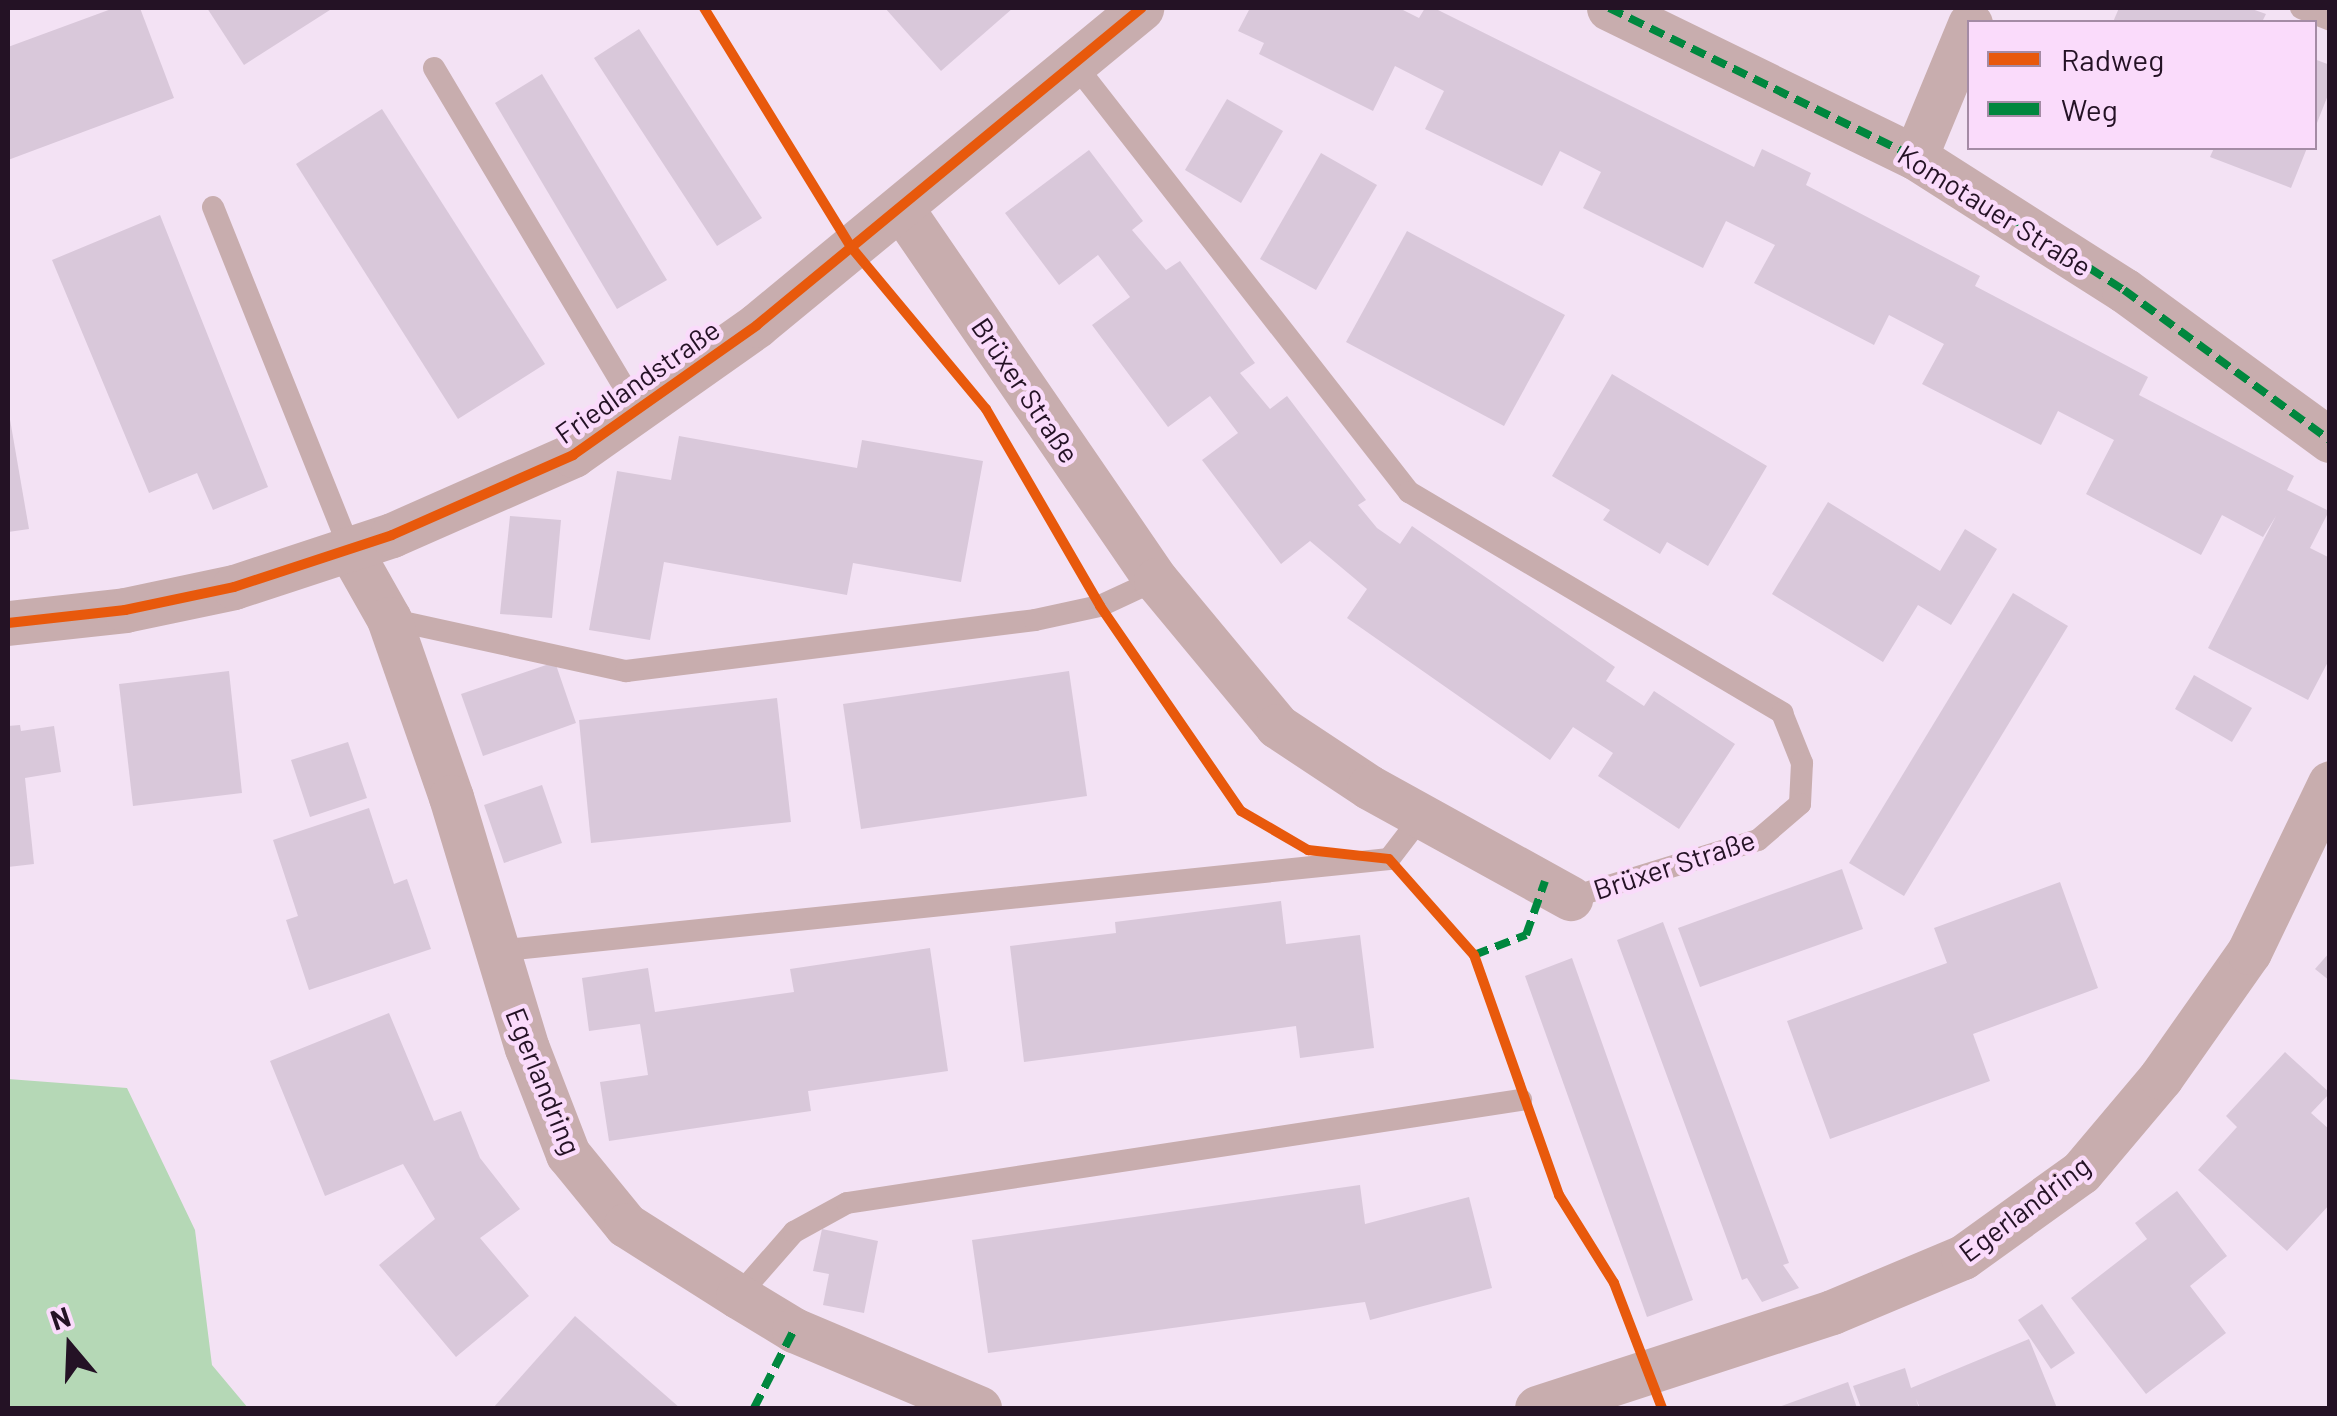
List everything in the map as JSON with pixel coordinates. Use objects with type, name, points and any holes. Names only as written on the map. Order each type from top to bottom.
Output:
[{"type":"street","name":"Friedlandstraße","points":[[8,622],[125,610],[216,591],[350,550],[492,494],[640,412],[901,208],[1076,66],[1140,8]]},
{"type":"street","name":"Komotauer Straße","points":[[1629,12],[1915,157],[2124,290],[2330,440]]},
{"type":"street","points":[[1915,157],[1967,30]]},
{"type":"street","name":"Brüxer Straße","points":[[901,208],[1156,580],[1277,726],[1422,816],[1570,898]]},
{"type":"street","name":"Egerlandring","points":[[350,550],[389,619],[452,797],[496,951],[568,1154],[626,1225],[738,1296],[794,1330],[979,1408]]},
{"type":"street","name":"Egerlandring","points":[[1537,1408],[1832,1312],[1964,1257],[2081,1172],[2161,1078],[2249,952],[2330,783]]},
{"type":"lane","points":[[2301,8],[2330,20]]},
{"type":"lane","name":"Brüxer Straße","points":[[1076,66],[1408,492],[1782,714],[1802,763],[1800,804],[1758,840],[1570,898]]},
{"type":"lane","points":[[434,68],[640,412]]},
{"type":"lane","points":[[213,206],[350,550]]},
{"type":"lane","points":[[389,619],[626,671],[1034,620],[1100,606],[1156,580]]},
{"type":"lane","points":[[496,951],[1389,858],[1422,816]]},
{"type":"lane","points":[[738,1296],[794,1232],[847,1203],[1521,1100]]},
{"type":"green space","points":[[8,1079],[127,1088],[195,1230],[212,1365],[248,1408],[8,1408]]},
{"type":"building","points":[[114,8],[140,8],[174,98],[8,160],[8,47]]},
{"type":"building","points":[[207,8],[333,8],[244,65]]},
{"type":"building","points":[[885,8],[1013,8],[941,71]]},
{"type":"building","points":[[1250,8],[1399,8],[1419,18],[1425,8],[1434,8],[1754,167],[1762,149],[1811,173],[1806,185],[1980,276],[1975,286],[2148,377],[2139,395],[2294,476],[2287,490],[2329,511],[2310,548],[2330,558],[2330,658],[2308,700],[2208,648],[2276,516],[2263,537],[2222,515],[2201,555],[2086,494],[2114,440],[2058,411],[2041,445],[1922,384],[1944,344],[1889,315],[1874,345],[1754,283],[1775,245],[1726,221],[1703,268],[1583,208],[1601,172],[1560,151],[1542,186],[1425,129],[1444,91],[1395,66],[1373,111],[1259,54],[1264,43],[1238,31]]},
{"type":"building","points":[[2119,8],[2249,8],[2266,14],[2263,20],[2114,20]]},
{"type":"building","points":[[639,29],[762,218],[717,246],[594,58]]},
{"type":"building","points":[[2317,60],[2330,65],[2330,90],[2317,123]]},
{"type":"building","points":[[542,74],[667,280],[617,309],[495,103]]},
{"type":"building","points":[[1227,99],[1283,131],[1241,203],[1185,170]]},
{"type":"building","points":[[382,109],[545,364],[458,419],[296,164]]},
{"type":"building","points":[[1089,150],[1143,221],[1132,230],[1166,270],[1180,261],[1255,363],[1240,373],[1270,409],[1287,396],[1366,500],[1358,505],[1377,528],[1400,544],[1412,526],[1615,667],[1606,681],[1644,706],[1654,691],[1735,744],[1679,829],[1598,776],[1613,753],[1573,727],[1550,760],[1347,618],[1367,589],[1310,541],[1281,564],[1202,460],[1238,433],[1210,396],[1168,427],[1092,325],[1130,297],[1098,255],[1059,285],[1005,213]]},
{"type":"building","points":[[2213,150],[2306,150],[2291,188],[2210,157]]},
{"type":"building","points":[[1321,153],[1377,185],[1316,290],[1260,259]]},
{"type":"building","points":[[160,215],[268,487],[213,510],[197,473],[149,493],[52,260]]},
{"type":"building","points":[[1407,231],[1565,315],[1504,426],[1346,342]]},
{"type":"building","points":[[1612,374],[1767,466],[1708,566],[1667,542],[1660,554],[1603,520],[1610,510],[1552,476]]},
{"type":"building","points":[[8,408],[29,529],[8,532]]},
{"type":"building","points":[[679,436],[857,468],[862,440],[983,461],[961,582],[853,563],[847,595],[664,562],[650,640],[589,630],[617,471],[671,480]]},
{"type":"building","points":[[1828,502],[1940,571],[1965,529],[1997,549],[1951,625],[1918,605],[1883,662],[1772,594]]},
{"type":"building","points":[[510,516],[561,520],[552,618],[500,614]]},
{"type":"building","points":[[2013,593],[2068,626],[1904,896],[1849,863]]},
{"type":"building","points":[[555,662],[576,723],[483,756],[461,694]]},
{"type":"building","points":[[229,671],[242,793],[133,806],[119,684]]},
{"type":"building","points":[[1069,671],[1087,796],[861,829],[843,704]]},
{"type":"building","points":[[2194,675],[2252,708],[2232,742],[2175,709]]},
{"type":"building","points":[[777,698],[791,822],[591,843],[579,720]]},
{"type":"building","points":[[20,725],[21,731],[54,726],[61,772],[25,778],[34,864],[8,867],[8,726]]},
{"type":"building","points":[[348,742],[367,798],[310,817],[291,760]]},
{"type":"building","points":[[542,785],[562,843],[504,863],[484,805]]},
{"type":"building","points":[[369,808],[394,884],[407,879],[431,949],[309,990],[286,920],[298,916],[273,840]]},
{"type":"building","points":[[1842,869],[1863,929],[1700,987],[1678,928]]},
{"type":"building","points":[[2060,882],[2098,988],[1973,1034],[1990,1081],[1830,1139],[1787,1021],[1947,963],[1934,928]]},
{"type":"building","points":[[1281,901],[1286,944],[1360,935],[1374,1048],[1300,1058],[1296,1026],[1024,1062],[1010,946],[1116,933],[1115,922]]},
{"type":"building","points":[[1663,922],[1789,1263],[1783,1265],[1799,1288],[1762,1302],[1747,1278],[1742,1280],[1617,940]]},
{"type":"building","points":[[930,948],[948,1071],[808,1091],[811,1111],[609,1141],[600,1082],[648,1075],[640,1024],[589,1031],[582,978],[648,968],[655,1012],[794,992],[790,969]]},
{"type":"building","points":[[2330,952],[2330,981],[2315,969]]},
{"type":"building","points":[[1572,958],[1693,1300],[1647,1317],[1525,976]]},
{"type":"building","points":[[389,1013],[434,1121],[461,1111],[480,1158],[520,1209],[480,1238],[529,1296],[456,1357],[379,1265],[435,1219],[403,1164],[325,1196],[270,1061]]},
{"type":"building","points":[[2285,1052],[2330,1093],[2311,1113],[2330,1130],[2330,1204],[2287,1251],[2198,1170],[2237,1127],[2226,1116]]},
{"type":"building","points":[[1360,1185],[1365,1224],[1469,1197],[1492,1288],[1370,1320],[1365,1302],[988,1353],[972,1240]]},
{"type":"building","points":[[2177,1191],[2227,1256],[2190,1286],[2226,1333],[2146,1394],[2071,1298],[2147,1239],[2135,1223]]},
{"type":"building","points":[[822,1229],[878,1241],[864,1313],[823,1305],[829,1274],[813,1271]]},
{"type":"building","points":[[2042,1304],[2075,1353],[2051,1369],[2018,1320]]},
{"type":"building","points":[[575,1316],[680,1408],[493,1408]]},
{"type":"building","points":[[2029,1339],[2057,1408],[1920,1408],[1916,1399],[1919,1408],[1861,1408],[1853,1386],[1905,1368],[1911,1388]]},
{"type":"building","points":[[1848,1382],[1857,1408],[1776,1408]]},
{"type":"marked path","points":[[1609,8],[1915,157],[2124,290],[2330,440]]},
{"type":"marked path","points":[[1474,955],[1526,935],[1545,881]]},
{"type":"marked path","points":[[754,1408],[794,1330]]},
{"type":"cycle path","points":[[704,8],[851,247],[986,409],[1100,606],[1241,811],[1308,850],[1389,859],[1474,955],[1559,1195],[1614,1283],[1662,1408]]},
{"type":"cycle path","points":[[8,623],[125,610],[234,587],[392,535],[573,455],[757,325],[1141,8]]}]
